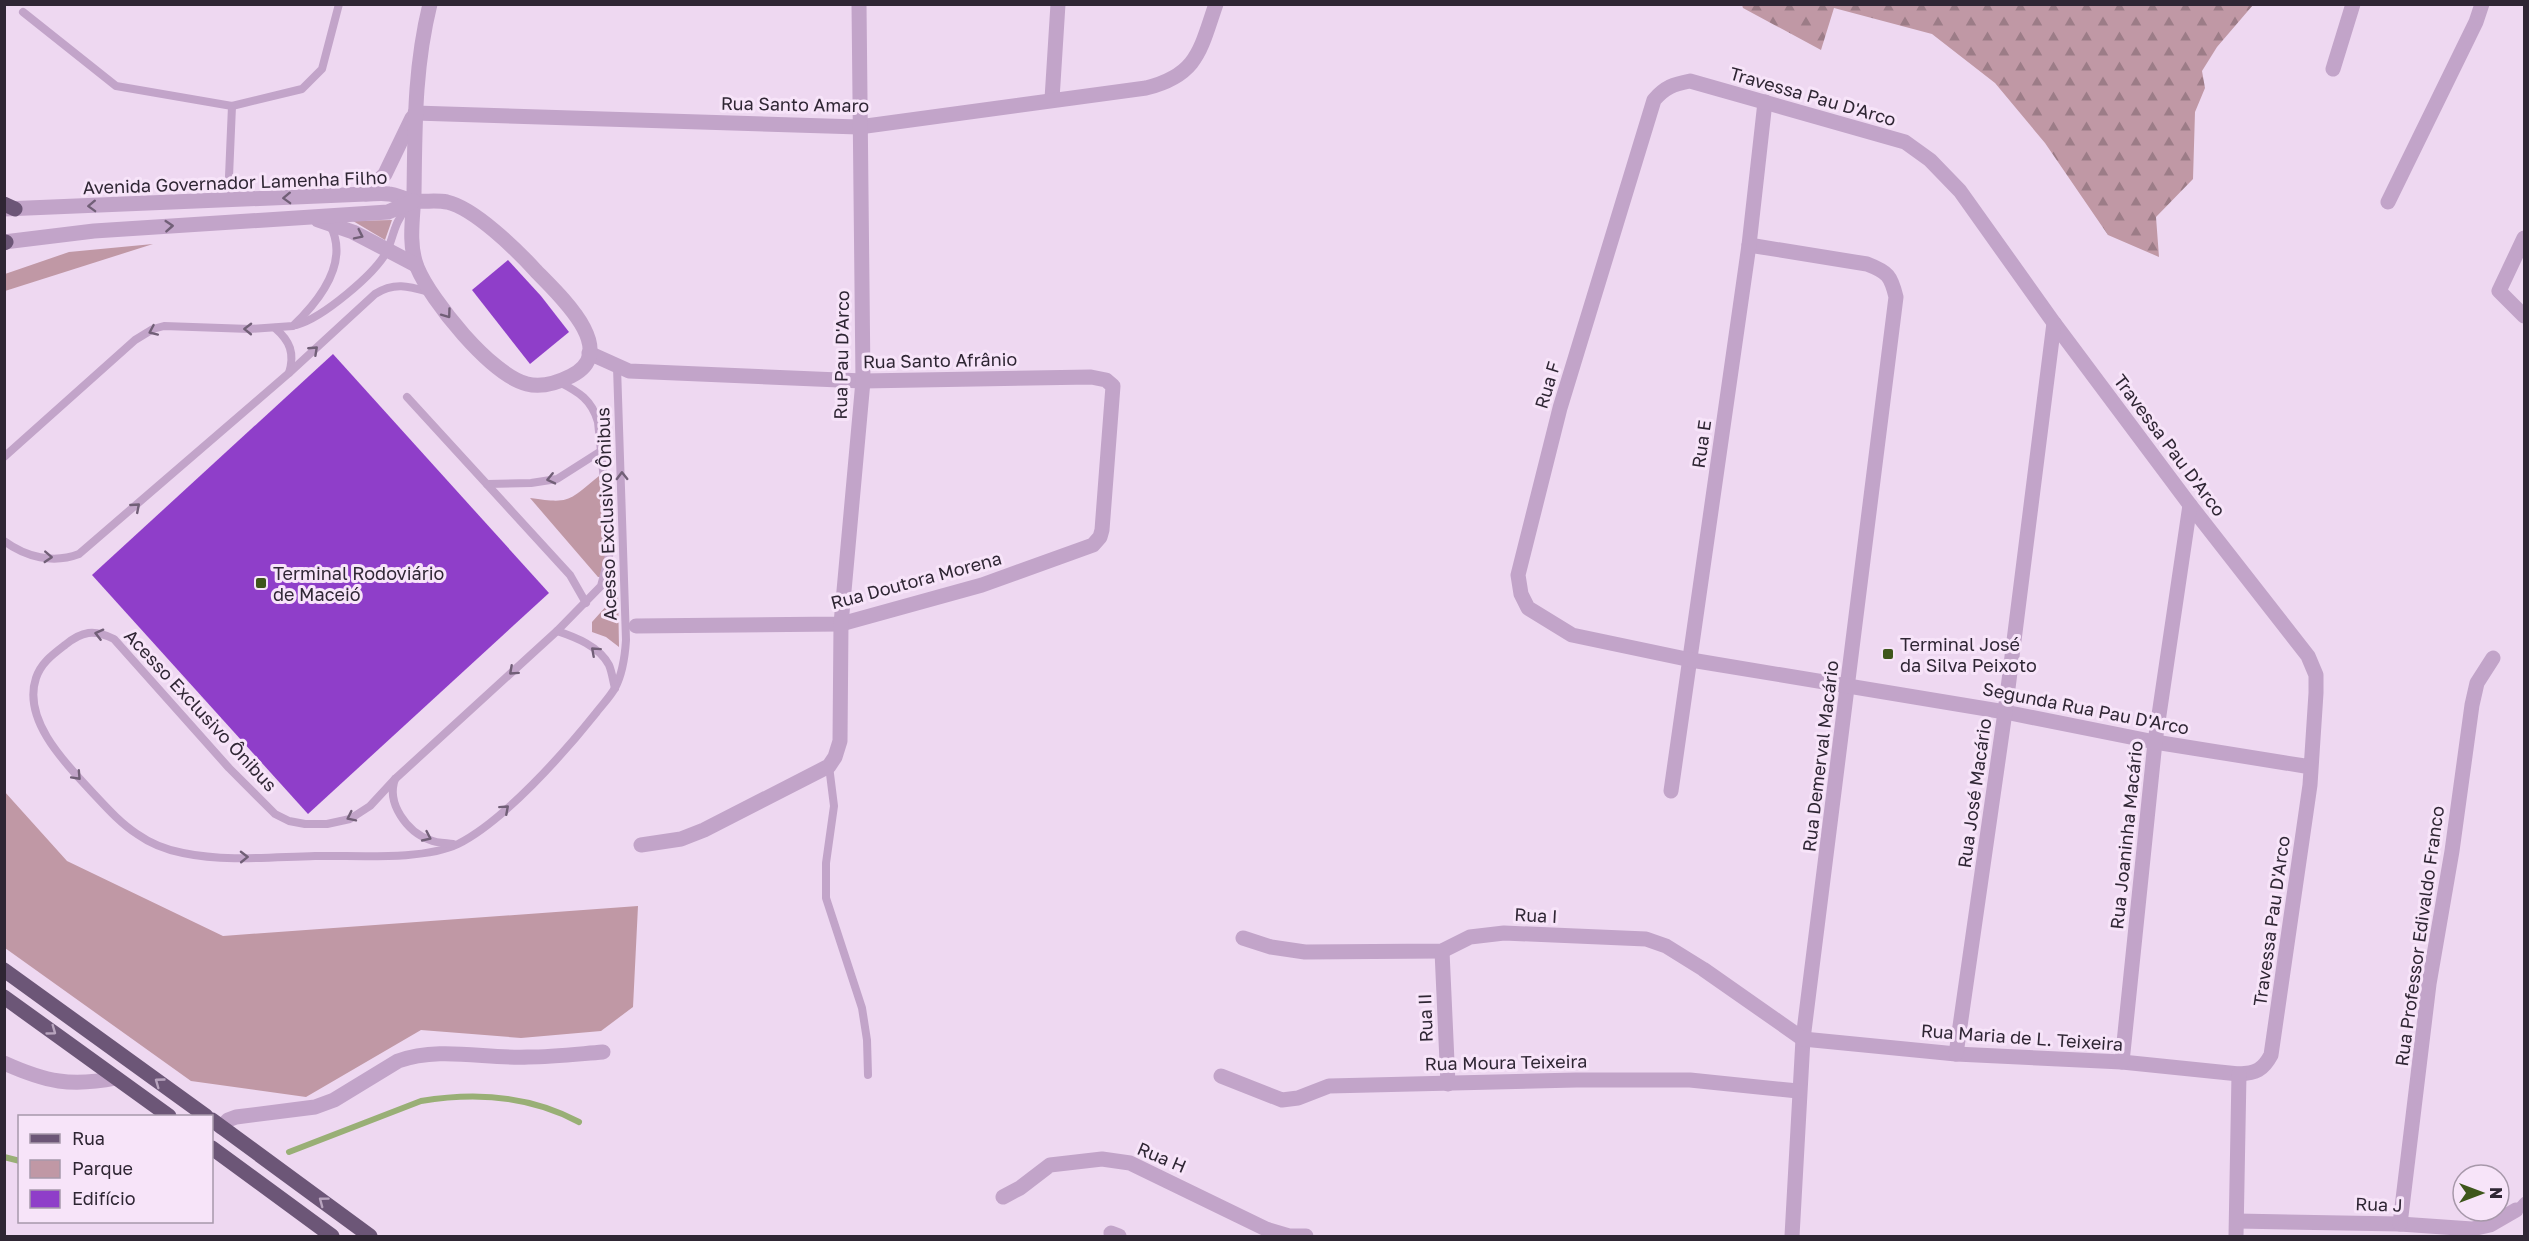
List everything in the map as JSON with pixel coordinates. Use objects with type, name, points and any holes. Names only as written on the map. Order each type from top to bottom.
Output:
[{"type":"main road","points":[[4,970],[205,1115]]},
{"type":"main road","points":[[4,996],[168,1115]]},
{"type":"main road","points":[[216,1124],[370,1236]]},
{"type":"main road","points":[[213,1149],[332,1236]]},
{"type":"street","points":[[414,201],[437,201],[458,207],[497,233],[525,259],[581,321],[588,338],[589,353],[586,363],[575,374],[559,382],[542,386],[526,384],[512,378],[472,345],[432,293],[416,265],[412,226],[415,113],[418,64],[430,4]]},
{"type":"street","name":"Rua Pau D'Arco","points":[[829,766],[835,757],[840,741],[842,624],[863,381],[859,4]]},
{"type":"street","points":[[1052,99],[1058,4]]},
{"type":"street","name":"Rua Santo Amaro","points":[[415,113],[860,127],[1159,85],[1183,73],[1197,57],[1216,4]]},
{"type":"street","points":[[2333,69],[2353,4]]},
{"type":"street","points":[[2388,202],[2476,22],[2482,4]]},
{"type":"street","name":"Travessa Pau D'Arco","points":[[1647,126],[1654,100],[1661,91],[1678,83],[1690,81],[1905,142],[1930,160],[1960,191],[2054,323],[2190,505],[2308,656],[2316,675],[2310,785],[2271,1055],[2264,1068],[2253,1073],[2239,1074]]},
{"type":"street","name":"Rua E","points":[[1671,791],[1749,245],[1765,102]]},
{"type":"street","points":[[366,194],[385,174],[415,113]]},
{"type":"street","name":"Rua F","points":[[1572,635],[1528,608],[1521,594],[1518,575],[1560,408],[1647,126]]},
{"type":"street","name":"Avenida Governador Lamenha Filho","points":[[8,208],[366,194],[389,194],[414,201]]},
{"type":"street","name":"Avenida Governador Lamenha Filho","points":[[5,242],[94,231],[388,212],[414,201]]},
{"type":"street","points":[[412,226],[428,207],[437,201]]},
{"type":"street","points":[[304,217],[353,232],[416,265]]},
{"type":"street","points":[[2524,238],[2499,291],[2524,316]]},
{"type":"street","name":"Rua Demerval Macário","points":[[1749,245],[1867,264],[1883,270],[1892,281],[1896,297],[1803,1039],[1798,1091],[1792,1236]]},
{"type":"street","name":"Rua José Macário","points":[[1956,1054],[2005,712],[2054,323]]},
{"type":"street","name":"Rua Santo Afrânio","points":[[589,353],[628,371],[863,381],[1091,377],[1106,380],[1113,386],[1102,530],[1100,537],[1093,545]]},
{"type":"street","name":"Rua Joaninha Macário","points":[[2122,1062],[2155,742],[2190,505]]},
{"type":"street","name":"Rua Doutora Morena","points":[[636,626],[842,624],[982,585],[1093,545]]},
{"type":"street","name":"Segunda Rua Pau D'Arco","points":[[1572,635],[1691,660],[2005,712],[2155,742],[2311,767]]},
{"type":"street","name":"Rua Professor Edivaldo Franco","points":[[2400,1224],[2429,984],[2452,851],[2472,705],[2477,683],[2493,658]]},
{"type":"street","points":[[641,845],[681,839],[704,830],[829,766]]},
{"type":"street","name":"Rua I","points":[[1243,938],[1305,952],[1442,951],[1470,938],[1504,933],[1646,939],[1666,946],[1703,969],[1803,1039]]},
{"type":"street","name":"Rua II","points":[[1442,951],[1448,1084]]},
{"type":"street","name":"Rua Maria de L. Teixeira","points":[[1803,1039],[1956,1054],[2122,1062],[2239,1074]]},
{"type":"street","points":[[216,1124],[236,1117],[315,1107],[334,1100],[398,1061],[409,1057],[431,1054],[527,1057],[603,1052]]},
{"type":"street","points":[[4,1063],[34,1077],[54,1082],[75,1084],[116,1078]]},
{"type":"street","points":[[2236,1236],[2239,1074]]},
{"type":"street","name":"Rua Moura Teixeira","points":[[1221,1076],[1282,1100],[1298,1098],[1329,1086],[1576,1080],[1690,1080],[1798,1091]]},
{"type":"street","name":"Rua H","points":[[1003,1197],[1020,1188],[1050,1165],[1102,1158],[1130,1162],[1266,1229],[1289,1236],[1306,1236]]},
{"type":"street","name":"Rua J","points":[[2237,1221],[2400,1224],[2472,1229],[2490,1225],[2520,1205]]},
{"type":"lane","points":[[23,12],[116,86],[232,106],[302,89],[322,69],[339,4]]},
{"type":"lane","points":[[228,200],[232,106]]},
{"type":"lane","points":[[4,457],[135,340],[153,330],[164,326],[275,328],[293,326],[317,316],[372,272],[387,250],[400,216],[414,201]]},
{"type":"lane","points":[[293,326],[324,290],[333,270],[336,243],[328,223]]},
{"type":"lane","points":[[4,541],[33,557],[55,558],[79,554],[383,289],[400,285],[432,293]]},
{"type":"lane","points":[[275,328],[290,344],[293,360],[289,373]]},
{"type":"lane","name":"Acesso Exclusivo Ônibus","points":[[559,382],[585,396],[592,404],[598,423],[611,548],[601,586],[586,603],[395,779],[370,806],[350,819],[327,824],[304,824],[289,821],[275,814],[230,768],[114,639],[102,633],[90,632],[76,636],[43,662],[35,680],[34,702],[42,729],[58,755],[115,817],[137,834],[159,846],[184,854],[226,858],[405,855],[442,850],[458,844],[483,828],[575,741],[615,688],[624,662],[627,640],[617,367]]},
{"type":"lane","name":"Acesso Exclusivo Ônibus","points":[[407,397],[570,576],[586,603]]},
{"type":"lane","name":"Acesso Exclusivo Ônibus","points":[[487,484],[531,483],[557,479],[601,451]]},
{"type":"lane","points":[[556,631],[578,638],[597,651],[608,663],[615,688]]},
{"type":"lane","points":[[829,766],[834,806],[825,863],[826,898],[862,1008],[868,1075]]},
{"type":"lane","points":[[395,779],[392,786],[393,799],[398,811],[412,829],[430,840],[458,844]]},
{"type":"green space","points":[[1742,5],[2253,5],[2217,47],[2202,71],[2205,88],[2195,112],[2193,179],[2156,217],[2159,257],[2108,235],[2045,143],[1995,83],[1932,34],[1834,8],[1821,50],[1743,8]]},
{"type":"green space","points":[[392,220],[385,240],[353,221]]},
{"type":"green space","points":[[153,244],[5,291],[5,274],[69,252]]},
{"type":"green space","points":[[599,476],[607,555],[602,577],[598,577],[530,498],[554,501],[568,499]]},
{"type":"green space","points":[[618,593],[619,647],[606,637],[592,632],[592,622]]},
{"type":"green space","points":[[4,791],[67,861],[223,936],[638,906],[633,1007],[601,1031],[521,1038],[421,1030],[306,1097],[191,1081],[5,948]]},
{"type":"building","points":[[508,260],[541,296],[569,332],[530,364],[472,290]]},
{"type":"building","points":[[333,354],[549,593],[308,814],[92,575]]},
{"type":"waterway","points":[[289,1152],[421,1101],[441,1098],[502,1098],[542,1106],[579,1122]]},
{"type":"waterway","points":[[4,1157],[18,1160]]},
{"type":"place","name":"Terminal Rodoviário de Maceió","points":[[261,583]]},
{"type":"place","name":"Terminal José da Silva Peixoto","points":[[1888,654]]}]
